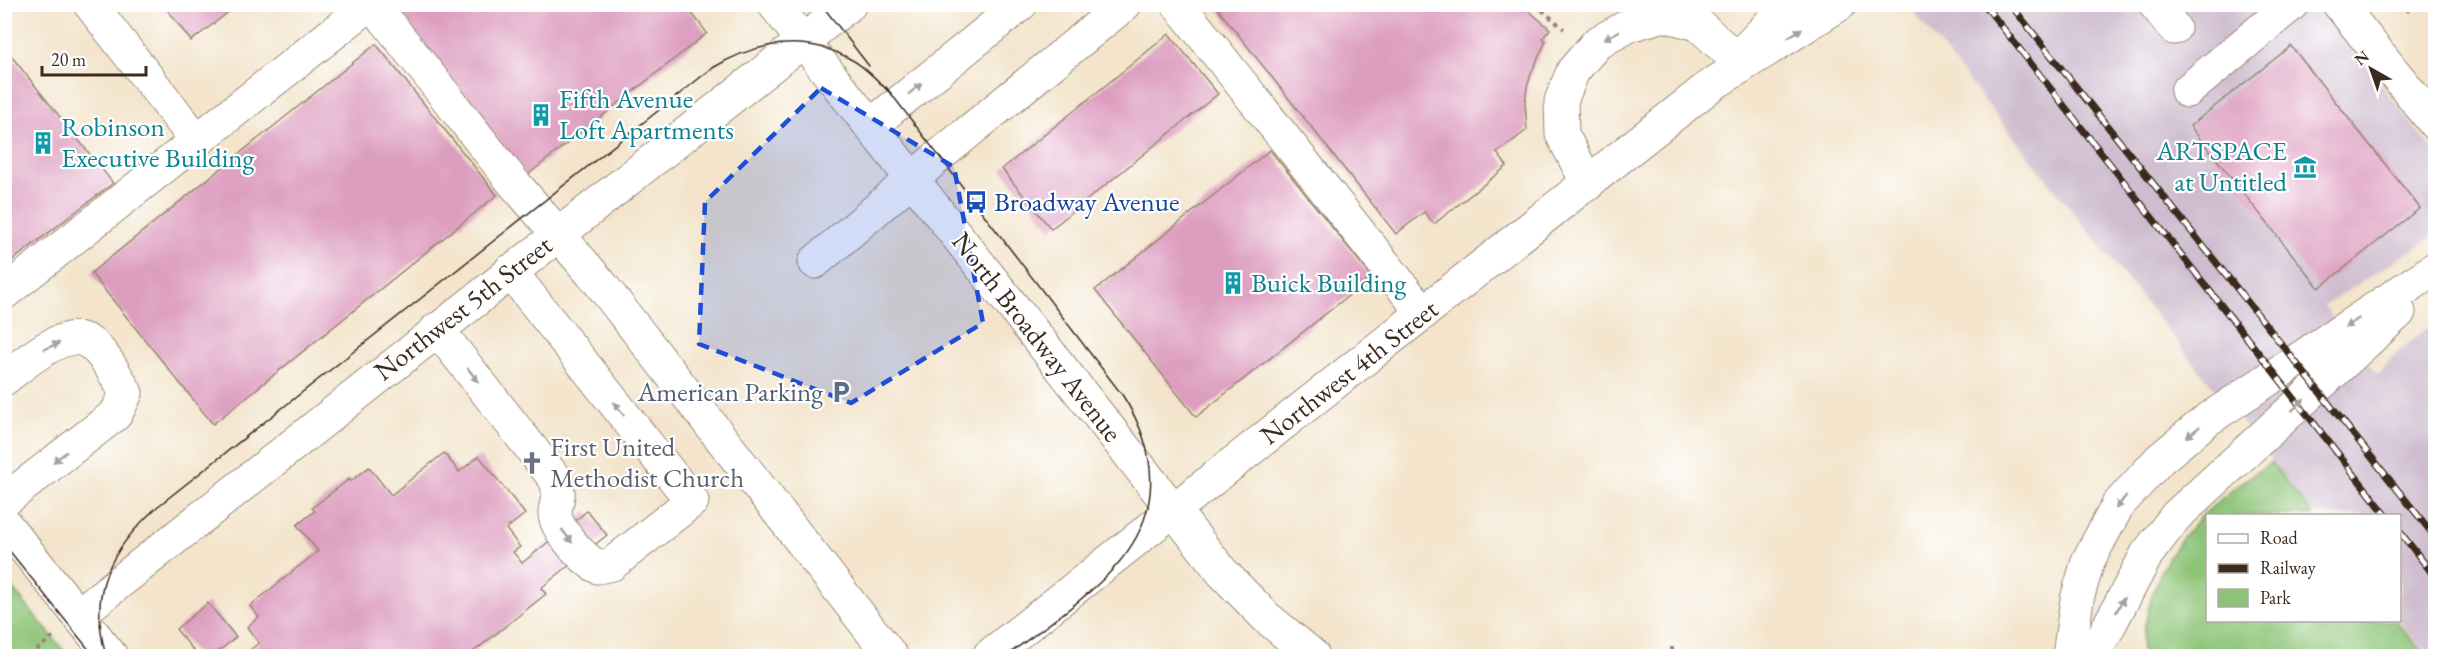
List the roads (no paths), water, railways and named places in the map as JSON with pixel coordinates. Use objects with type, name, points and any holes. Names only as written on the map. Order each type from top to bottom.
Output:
[{"type":"street","points":[[90,4],[197,141]]},
{"type":"street","points":[[4,292],[371,4],[513,182],[600,283],[891,657]]},
{"type":"street","name":"North Broadway Avenue","points":[[774,4],[1223,573],[1266,617],[1313,657]]},
{"type":"street","name":"Northwest 5th Street","points":[[78,615],[850,4]]},
{"type":"street","points":[[870,126],[1021,4]]},
{"type":"street","points":[[815,262],[1125,4]]},
{"type":"street","points":[[1178,4],[1423,313]]},
{"type":"street","name":"Northwest 4th Street","points":[[1710,86],[1789,4]]},
{"type":"street","name":"Northwest 4th Street","points":[[989,657],[1710,86],[1840,4]]},
{"type":"street","points":[[2187,92],[2292,4]]},
{"type":"street","points":[[2338,4],[2436,125]]},
{"type":"street","points":[[1588,184],[1562,134],[1562,101],[1573,71],[1597,43],[1630,25],[1664,15],[1698,24],[1736,59]]},
{"type":"street","points":[[2069,657],[2077,599],[2088,561],[2118,505],[2160,459],[2226,407],[2436,268]]},
{"type":"street","points":[[437,329],[556,480],[560,496],[555,514],[558,525],[588,562],[598,567],[612,564],[692,501],[510,271]]},
{"type":"street","points":[[2093,657],[2147,554],[2176,516],[2436,278]]},
{"type":"street","points":[[4,379],[49,345],[72,339],[88,342],[106,360],[126,393],[116,414],[4,501]]},
{"type":"street","points":[[4,523],[111,657]]},
{"type":"tram line","points":[[821,4],[869,66]]},
{"type":"tram line","points":[[106,656],[101,633],[102,592],[115,556],[140,523],[157,507],[711,69],[745,52],[762,47],[780,44],[817,46],[857,63],[890,93]]},
{"type":"tram line","points":[[886,87],[1123,396],[1144,440],[1149,462],[1151,484],[1148,506],[1141,528],[1129,549],[1113,569],[1089,592],[1006,656]]},
{"type":"tram line","points":[[4,544],[94,656]]},
{"type":"railway","points":[[1984,4],[2385,514]]},
{"type":"railway","points":[[2010,4],[2436,538]]},
{"type":"railway","points":[[2401,533],[2436,578]]},
{"type":"place","name":"Fifth Avenue Loft Apartments","points":[[541,115]]},
{"type":"place","name":"Robinson Executive Building","points":[[43,143]]},
{"type":"place","name":"ARTSPACE at Untitled","points":[[2305,167]]},
{"type":"place","name":"Broadway Avenue","points":[[976,202]]},
{"type":"place","name":"Buick Building","points":[[1233,283]]},
{"type":"place","name":"American Parking","points":[[841,392]]},
{"type":"place","name":"First United Methodist Church","points":[[532,463]]}]
